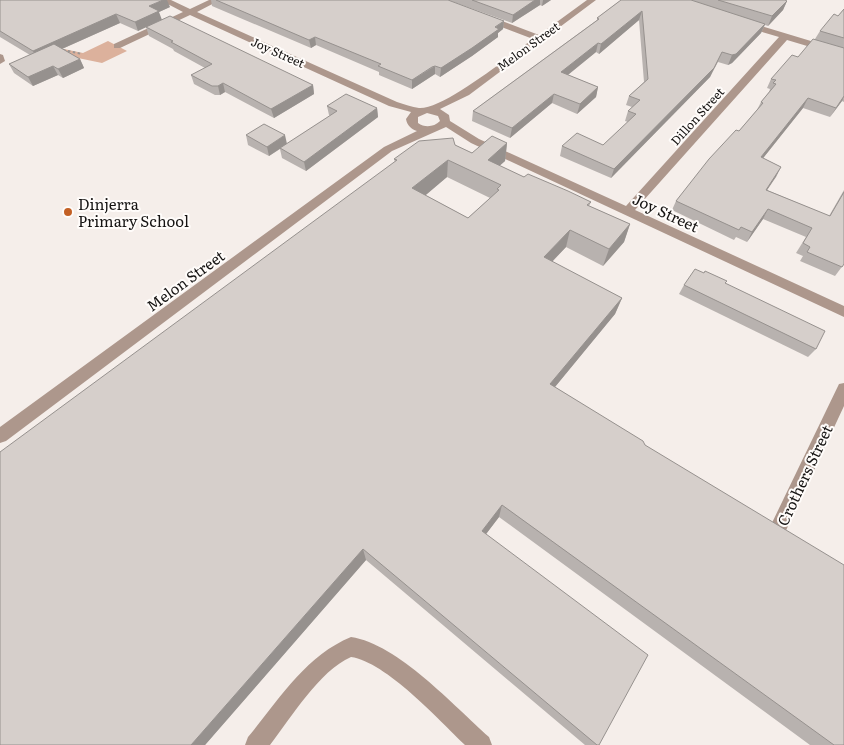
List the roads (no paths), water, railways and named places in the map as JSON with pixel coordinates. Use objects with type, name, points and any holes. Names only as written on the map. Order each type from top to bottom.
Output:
[{"type":"street","name":"Joy Street","points":[[164,0],[418,115]]},
{"type":"street","points":[[117,46],[216,0]]},
{"type":"street","name":"Melon Street","points":[[388,149],[418,115],[465,93],[592,0]]},
{"type":"street","points":[[479,16],[540,38]]},
{"type":"street","points":[[732,19],[844,54]]},
{"type":"street","name":"Dillon Street","points":[[627,212],[785,36]]},
{"type":"street","name":"Melon Street","points":[[0,436],[388,149],[438,124],[465,93]]},
{"type":"street","points":[[437,111],[438,124],[417,128],[418,115],[437,111]]},
{"type":"street","name":"Joy Street","points":[[438,124],[844,312]]},
{"type":"street","name":"Crothers Street","points":[[776,533],[844,389]]},
{"type":"street","points":[[760,523],[793,544]]},
{"type":"street","points":[[256,745],[315,672],[332,656],[352,647],[363,647],[380,657],[481,745]]},
{"type":"place","name":"Dinjerra Primary School","points":[[68,212]]}]
